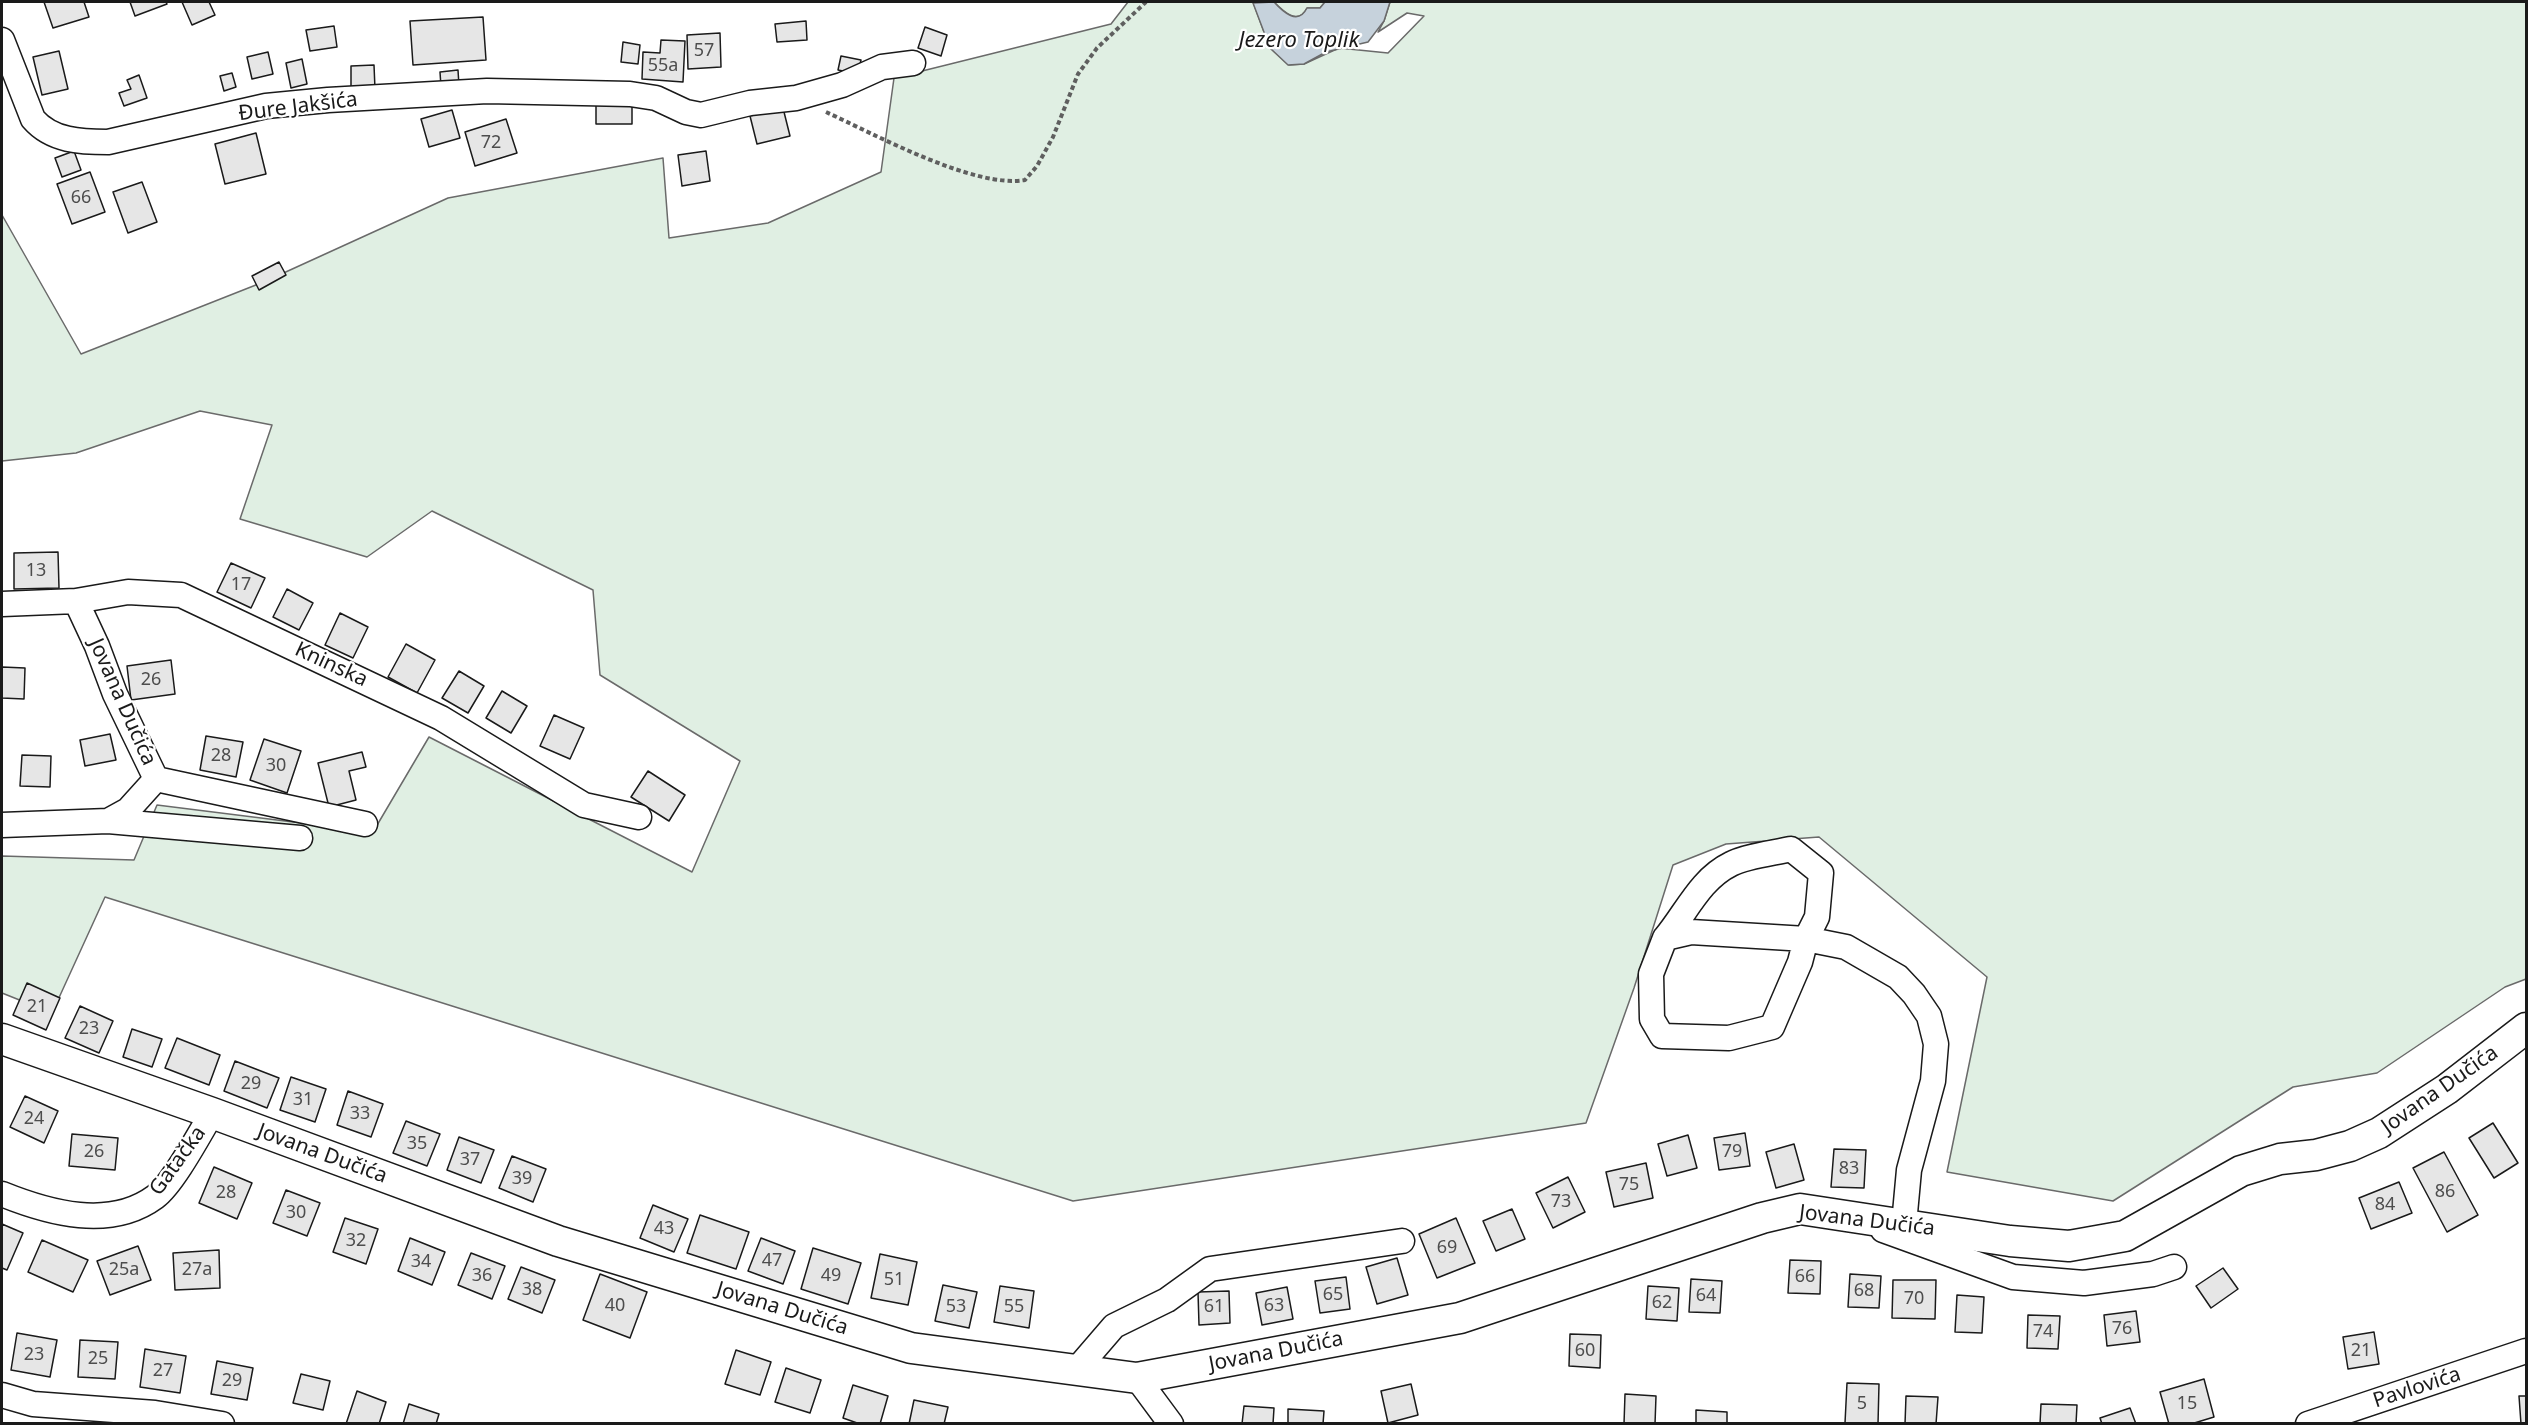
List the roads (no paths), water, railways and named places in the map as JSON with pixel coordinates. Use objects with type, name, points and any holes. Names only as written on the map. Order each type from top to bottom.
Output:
[{"type":"main road","name":"Jovana Dučića","points":[[2,1039],[212,1113],[558,1240],[910,1348],[1137,1378],[1460,1318],[1762,1218],[1800,1209],[2010,1240],[2069,1246],[2125,1236],[2241,1171],[2280,1159],[2316,1155],[2350,1146],[2379,1133],[2447,1089],[2526,1028]]},
{"type":"street","name":"Đure Jakšića","points":[[2,40],[33,119],[41,128],[48,134],[59,137],[93,142],[108,142],[266,106],[487,91],[630,94],[656,98],[686,112],[701,115],[750,103],[796,98],[842,85],[882,67],[913,63]]},
{"type":"street","name":"Kninska","points":[[2,604],[76,601],[128,592],[181,595],[441,718],[584,805],[639,817]]},
{"type":"street","name":"Jovana Dučića","points":[[76,601],[97,646],[115,694],[156,779],[128,810],[108,821]]},
{"type":"street","points":[[156,779],[365,824]]},
{"type":"street","points":[[2,825],[108,821],[300,838]]},
{"type":"street","points":[[1791,849],[1821,873],[1817,917],[1806,939],[1800,962],[1772,1027],[1729,1038],[1662,1036],[1652,1019],[1651,974],[1665,938],[1702,886],[1731,863],[1791,849]]},
{"type":"street","points":[[1665,938],[1691,932],[1806,939],[1846,947],[1898,977],[1914,994],[1929,1016],[1936,1044],[1933,1081],[1909,1170],[1904,1224]]},
{"type":"street","name":"Gatačka","points":[[2,1194],[66,1215],[92,1217],[133,1209],[157,1196],[184,1159],[212,1113]]},
{"type":"street","points":[[1844,1216],[2013,1277],[2084,1282],[2153,1274],[2174,1267]]},
{"type":"street","points":[[1077,1369],[1114,1326],[1167,1300],[1210,1269],[1402,1241]]},
{"type":"street","name":"Pavlovića","points":[[2308,1424],[2526,1351]]},
{"type":"street","points":[[1137,1378],[1171,1424]]},
{"type":"street","points":[[2,1395],[33,1404],[155,1413],[222,1424]]},
{"type":"water","name":"Jezero Toplik","points":[[1274,2],[1286,13],[1295,17],[1307,8],[1320,8],[1325,2],[1390,2],[1384,21],[1368,42],[1326,52],[1304,64],[1288,65],[1270,48],[1253,3]]}]
